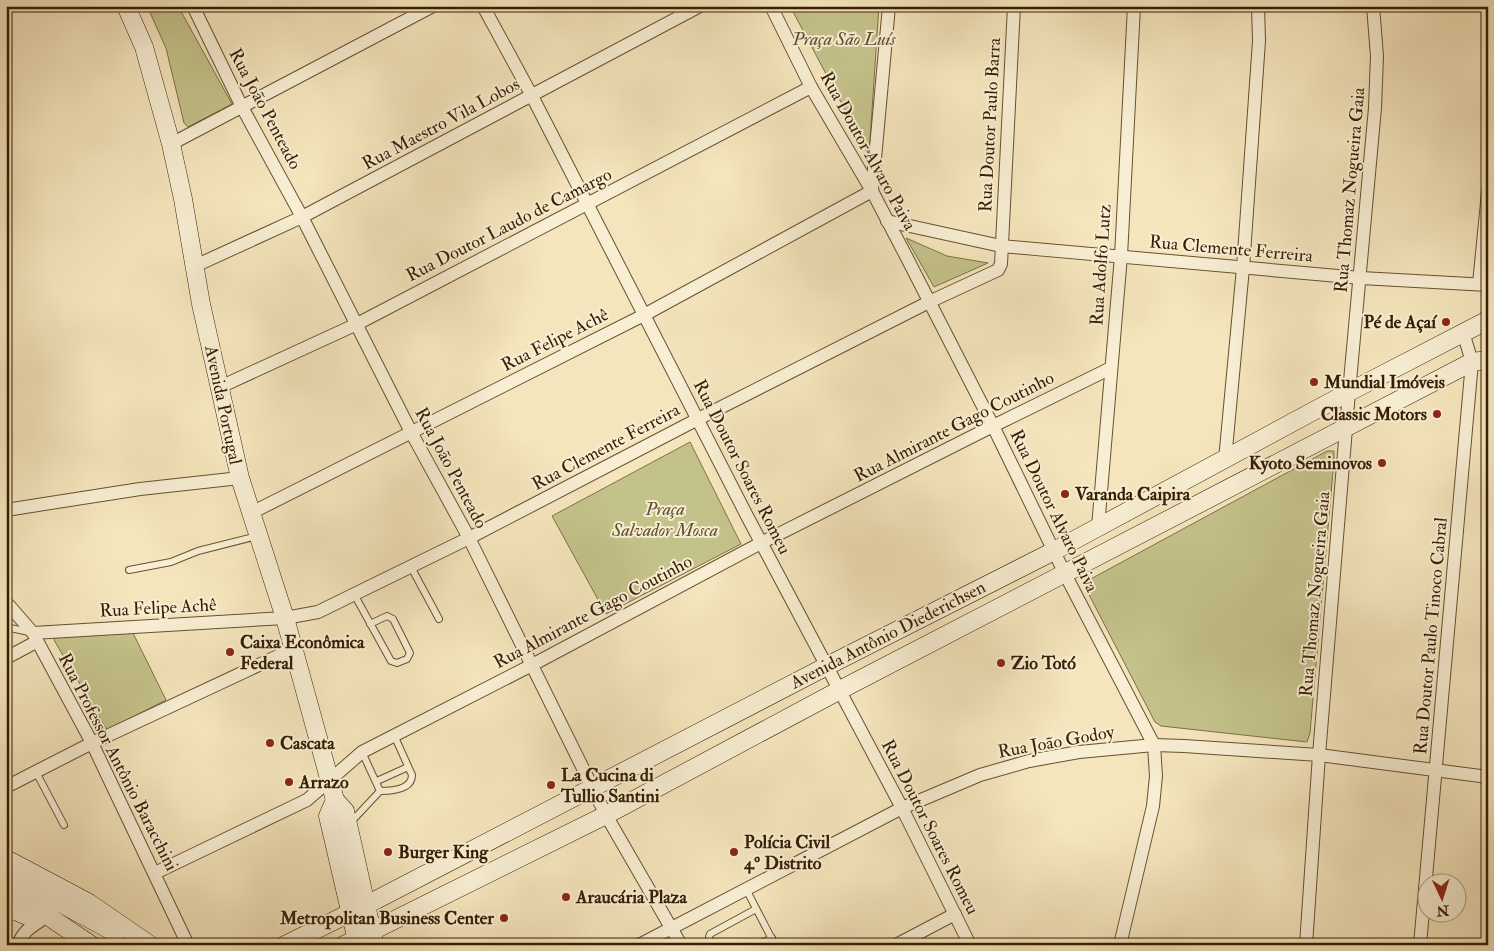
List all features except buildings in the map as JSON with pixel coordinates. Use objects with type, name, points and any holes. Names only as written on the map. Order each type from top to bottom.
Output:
[{"type":"main road","name":"Avenida Portugal","points":[[126,6],[144,47],[171,144],[183,199],[201,304],[240,478],[285,618],[335,800],[345,811],[359,908],[361,941]]},
{"type":"main road","name":"Avenida Antônio Diederichsen","points":[[285,945],[1054,551],[1349,392],[1488,320]]},
{"type":"main road","name":"Avenida Antônio Diederichsen","points":[[361,941],[606,815],[840,690],[1347,427],[1480,361]]},
{"type":"main road","name":"Avenida Portugal","points":[[335,800],[328,816],[359,908]]},
{"type":"main road","points":[[6,858],[89,903],[150,945]]},
{"type":"main road","points":[[6,874],[139,945]]},
{"type":"main road","points":[[6,892],[62,924],[91,945]]},
{"type":"main road","points":[[6,907],[40,921],[62,924]]},
{"type":"street","name":"Rua João Penteado","points":[[193,6],[242,107],[302,217],[411,432],[469,538],[606,815],[681,945]]},
{"type":"street","points":[[171,144],[433,6]]},
{"type":"street","name":"Rua Doutor Soares Romeu","points":[[483,6],[532,96],[761,543],[902,808],[970,945]]},
{"type":"street","name":"Rua Maestro Vila Lobos","points":[[195,266],[302,217],[700,6]]},
{"type":"street","name":"Rua Doutor Alvaro Paiva","points":[[771,6],[811,87],[872,191],[993,426],[1065,574],[1154,745],[1156,776],[1153,806],[1120,945]]},
{"type":"street","points":[[872,191],[889,6]]},
{"type":"street","name":"Rua Doutor Paulo Barra","points":[[1001,246],[1014,6]]},
{"type":"street","name":"Rua Adolfo Lutz","points":[[1098,526],[1121,256],[1134,6]]},
{"type":"street","points":[[1225,460],[1243,268],[1259,41],[1258,6]]},
{"type":"street","name":"Rua Thomaz Nogueira Gaia","points":[[1306,945],[1349,392],[1361,278],[1375,108],[1377,65],[1373,6]]},
{"type":"street","name":"Rua Doutor Laudo de Camargo","points":[[220,387],[357,324],[811,87]]},
{"type":"street","name":"Rua Felipe Achê","points":[[251,513],[644,315],[872,191]]},
{"type":"street","points":[[1484,284],[1488,192]]},
{"type":"street","name":"Rua Clemente Ferreira","points":[[887,221],[1001,246],[1361,278],[1484,284]]},
{"type":"street","name":"Rua Clemente Ferreira","points":[[285,618],[318,612],[469,538],[929,302],[998,270],[1001,264],[1001,246]]},
{"type":"street","name":"Rua Doutor Paulo Tinoco Cabral","points":[[1420,945],[1436,769],[1480,361],[1461,334]]},
{"type":"street","name":"Rua Almirante Gago Coutinho","points":[[154,873],[307,800],[362,752],[394,735],[532,665],[761,543],[1111,368]]},
{"type":"street","points":[[6,510],[140,488],[240,478]]},
{"type":"street","name":"Rua Professor Antônio Baracchini","points":[[6,602],[35,638],[92,743],[188,945]]},
{"type":"street","name":"Rua Felipe Achê","points":[[6,658],[35,638],[285,618]]},
{"type":"street","points":[[6,787],[92,743],[293,649]]},
{"type":"street","name":"Rua João Godoy","points":[[639,945],[902,808],[980,775],[1029,761],[1079,752],[1154,745],[1320,755],[1488,777]]},
{"type":"street","points":[[896,945],[954,914]]},
{"type":"street","points":[[18,945],[21,936],[28,928],[40,921]]},
{"type":"lane","points":[[130,570],[171,562],[198,550],[258,536]]},
{"type":"lane","points":[[411,566],[439,619]]},
{"type":"lane","points":[[354,594],[370,624],[391,661],[397,663],[407,659],[410,653],[393,619],[387,616],[370,624]]},
{"type":"lane","points":[[6,627],[35,638]]},
{"type":"lane","points":[[380,790],[392,791],[410,785],[412,781],[412,775],[394,735]]},
{"type":"lane","points":[[362,752],[380,790]]},
{"type":"lane","points":[[377,781],[408,767]]},
{"type":"lane","points":[[36,772],[64,825]]},
{"type":"lane","points":[[348,825],[380,790]]},
{"type":"lane","points":[[746,889],[775,945]]},
{"type":"lane","points":[[712,945],[709,937],[710,934],[756,908]]},
{"type":"lane","points":[[758,945],[772,938]]},
{"type":"green space","points":[[147,6],[178,6],[232,104],[188,127],[184,123],[166,48]]},
{"type":"green space","name":"Praça São Luís","points":[[790,6],[879,6],[869,155]]},
{"type":"green space","points":[[906,238],[947,256],[988,263],[934,287]]},
{"type":"green space","name":"Praça Salvador Mosca","points":[[690,442],[741,544],[606,614],[552,516]]},
{"type":"green space","points":[[1327,451],[1334,451],[1334,460],[1310,733],[1307,742],[1161,726],[1155,722],[1085,587],[1087,581]]},
{"type":"green space","points":[[131,629],[166,700],[107,730],[54,640],[55,636]]},
{"type":"place","name":"Pé de Açaí","points":[[1446,322]]},
{"type":"place","name":"Mundial Imóveis","points":[[1314,382]]},
{"type":"place","name":"Classic Motors","points":[[1437,414]]},
{"type":"place","name":"Kyoto Seminovos","points":[[1382,463]]},
{"type":"place","name":"Varanda Caipira","points":[[1065,494]]},
{"type":"place","name":"Caixa Econômica Federal","points":[[230,652]]},
{"type":"place","name":"Zio Totó","points":[[1001,663]]},
{"type":"place","name":"Cascata","points":[[270,743]]},
{"type":"place","name":"Arrazo","points":[[289,782]]},
{"type":"place","name":"La Cucina di Tullio Santini","points":[[551,785]]},
{"type":"place","name":"Burger King","points":[[388,852]]},
{"type":"place","name":"Polícia Civil 4º Distrito","points":[[734,852]]},
{"type":"place","name":"Araucária Plaza","points":[[566,897]]},
{"type":"place","name":"Metropolitan Business Center","points":[[504,918]]}]
